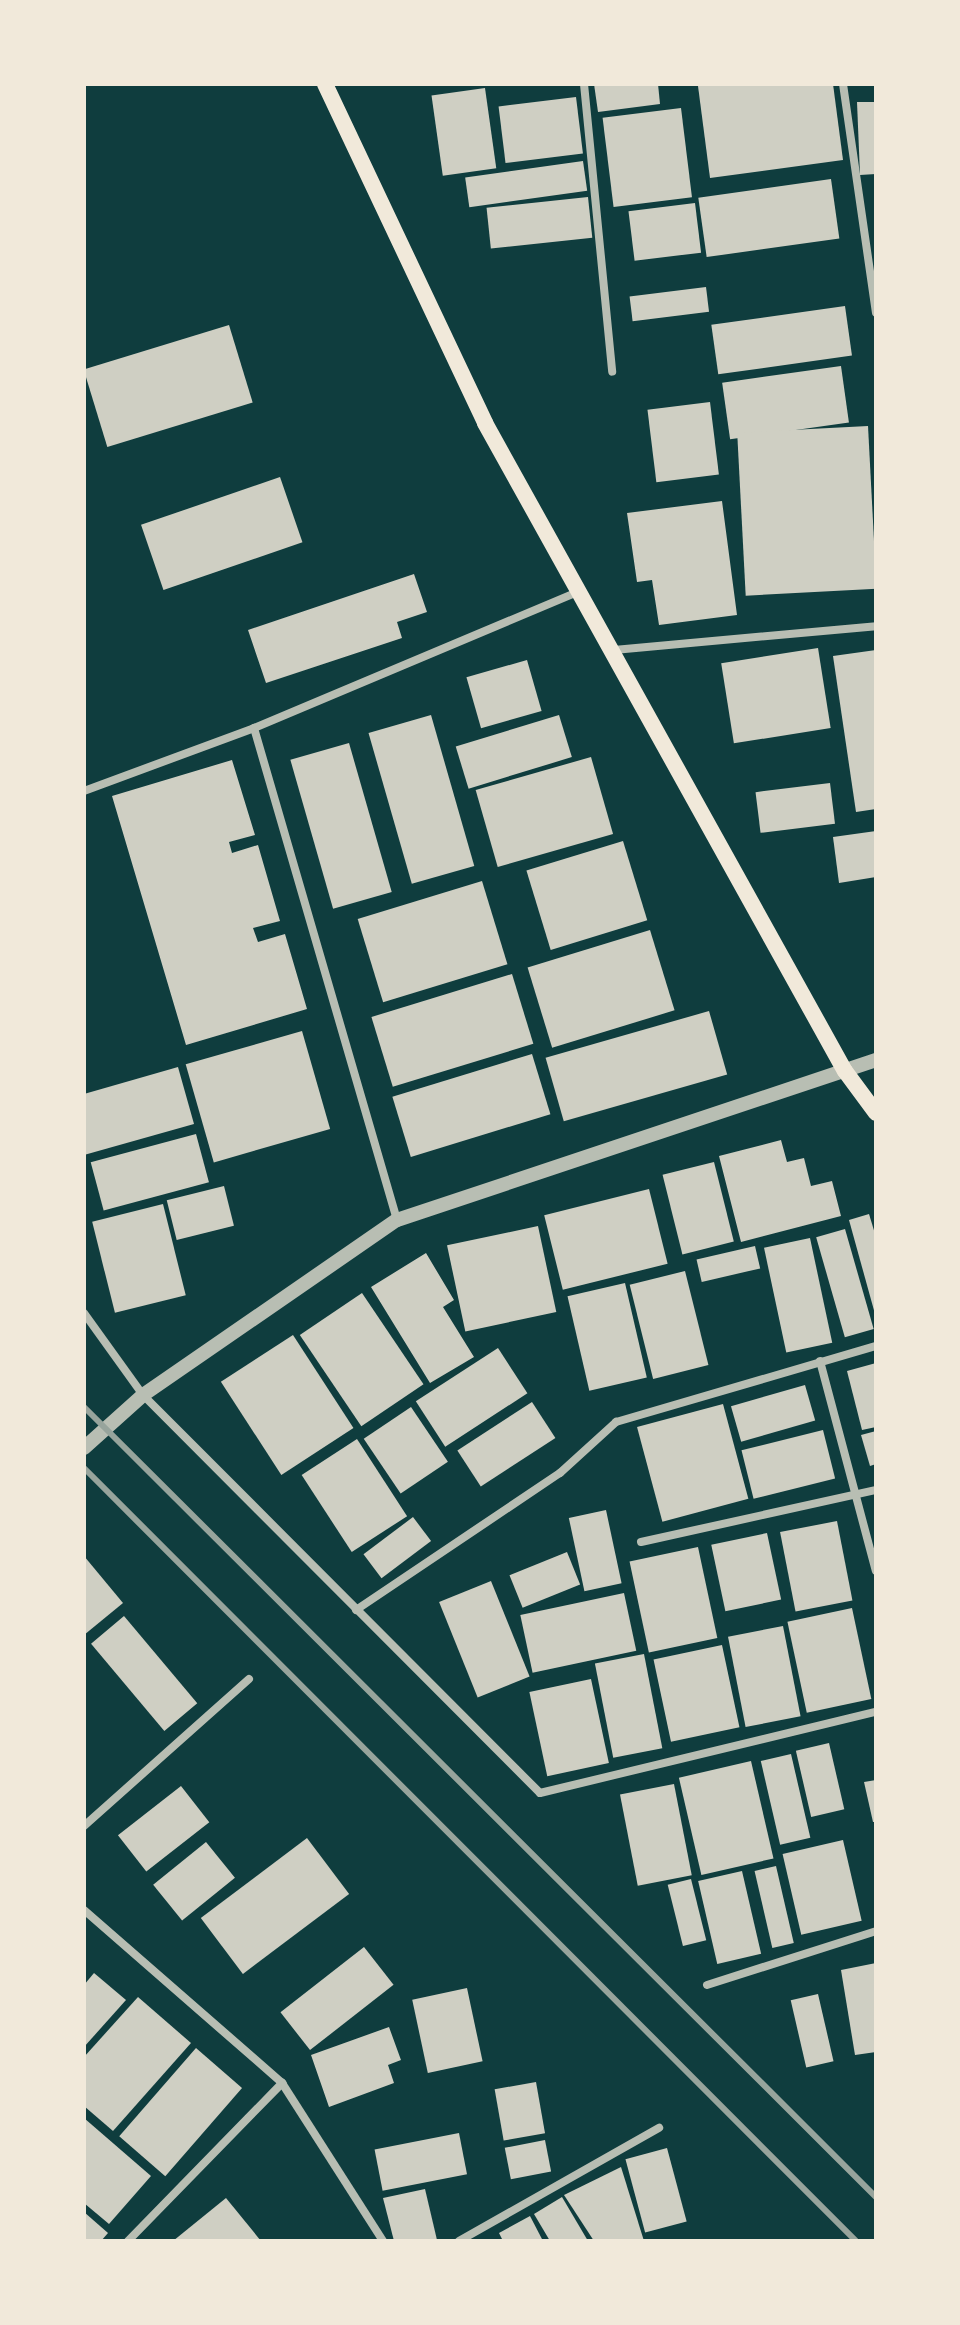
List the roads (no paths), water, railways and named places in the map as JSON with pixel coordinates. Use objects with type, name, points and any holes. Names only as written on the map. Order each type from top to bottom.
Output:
[{"type":"main road","points":[[325,84],[485,423],[577,592],[614,650],[845,1071],[876,1113]]},
{"type":"street","points":[[584,84],[612,372]]},
{"type":"street","points":[[843,84],[873,264],[876,313]]},
{"type":"street","points":[[84,791],[254,728],[577,592]]},
{"type":"street","points":[[614,650],[876,626]]},
{"type":"street","points":[[254,728],[397,1220]]},
{"type":"street","points":[[84,1448],[143,1395],[397,1220],[876,1060]]},
{"type":"street","points":[[84,1313],[143,1395],[540,1793],[876,1712]]},
{"type":"street","points":[[356,1610],[560,1473],[616,1422],[876,1346]]},
{"type":"street","points":[[820,1361],[876,1571]]},
{"type":"street","points":[[641,1542],[876,1490]]},
{"type":"street","points":[[84,1826],[249,1679]]},
{"type":"street","points":[[84,1910],[282,2083],[383,2241]]},
{"type":"street","points":[[707,1985],[876,1931]]},
{"type":"street","points":[[128,2241],[282,2083]]},
{"type":"street","points":[[459,2241],[659,2128]]},
{"type":"railway","points":[[84,1407],[876,2197]]},
{"type":"railway","points":[[84,1468],[856,2241]]}]
